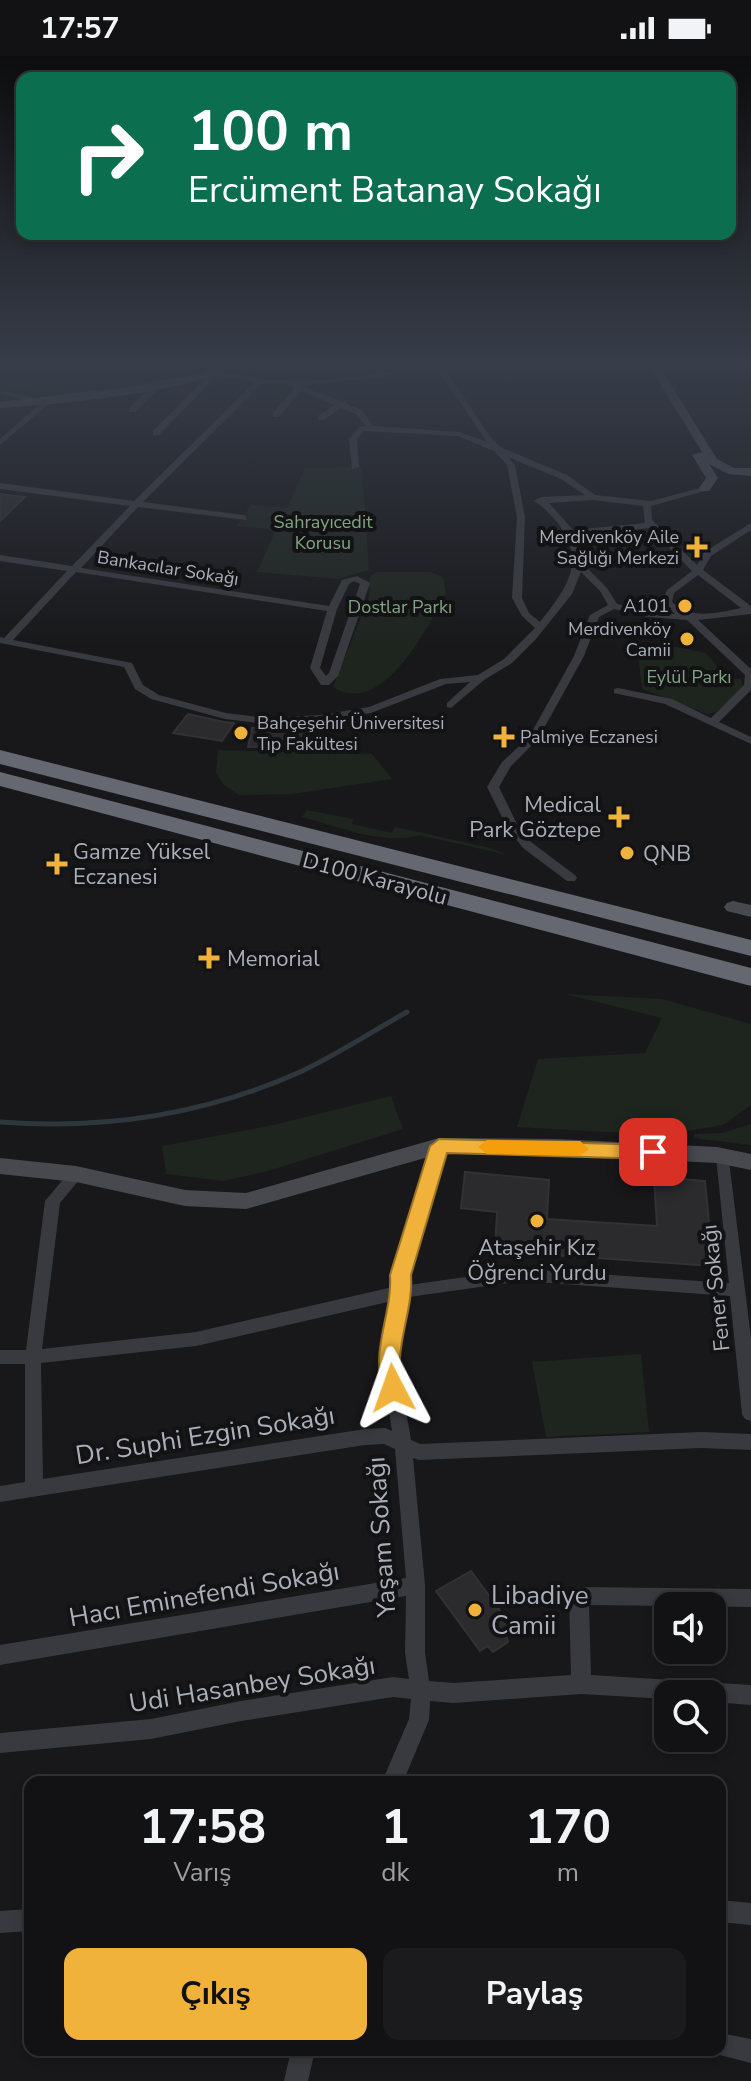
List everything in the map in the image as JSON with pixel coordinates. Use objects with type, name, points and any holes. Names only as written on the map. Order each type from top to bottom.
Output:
[{"type":"highway","name":"D100 Karayolu","points":[[0,757],[751,948]]},
{"type":"highway","name":"D100 Karayolu","points":[[3,792],[114,823],[256,847],[751,977]]},
{"type":"street","points":[[3,640],[182,458]]},
{"type":"street","points":[[354,458],[355,467]]},
{"type":"street","points":[[505,458],[511,465],[519,502],[517,598],[525,614],[540,628]]},
{"type":"street","points":[[516,458],[564,477],[593,497]]},
{"type":"street","points":[[706,458],[720,476],[748,474]]},
{"type":"street","points":[[705,488],[712,478],[707,458]]},
{"type":"street","points":[[519,502],[593,497],[647,504],[663,502],[748,474]]},
{"type":"street","points":[[0,486],[243,518]]},
{"type":"street","points":[[542,500],[571,533],[579,565],[604,590],[613,606]]},
{"type":"street","points":[[647,504],[645,518],[698,571],[749,610]]},
{"type":"street","points":[[571,533],[653,525]]},
{"type":"street","points":[[714,721],[749,686],[750,674],[691,618],[667,602],[670,592],[698,571],[707,554],[751,526]]},
{"type":"street","name":"Bankacılar Sokağı","points":[[0,558],[333,608],[356,608]]},
{"type":"street","points":[[451,705],[480,678],[508,661],[540,628],[567,594],[579,565]]},
{"type":"street","points":[[354,578],[365,583],[334,674],[325,683],[315,668],[333,608],[345,582],[354,578],[372,571]]},
{"type":"street","points":[[571,878],[527,845],[514,829],[493,787],[506,764],[533,739],[579,656],[595,615],[613,606],[646,615],[691,618],[749,610]]},
{"type":"street","points":[[3,640],[128,665],[139,687],[155,697],[225,716],[267,721],[320,718],[371,710],[444,681],[480,678]]},
{"type":"street","points":[[618,691],[668,701],[751,741]]},
{"type":"street","points":[[0,1166],[76,1174],[185,1198],[246,1201],[439,1146],[557,1147],[723,1157],[751,1162]]},
{"type":"street","name":"Yaşam Sokağı","points":[[395,1776],[419,1720],[421,1692],[415,1653],[416,1585],[403,1445],[389,1359],[402,1292],[400,1275],[439,1146]]},
{"type":"street","name":"Fener Sokağı","points":[[723,1157],[751,1414]]},
{"type":"street","points":[[34,1487],[33,1357],[53,1201],[76,1174]]},
{"type":"street","points":[[0,1357],[33,1357],[196,1339],[402,1292],[522,1275],[737,1290]]},
{"type":"street","name":"Dr. Suphi Ezgin Sokağı","points":[[0,1494],[365,1437],[385,1436],[419,1452],[701,1440],[751,1442]]},
{"type":"street","name":"Hacı Eminefendi Sokağı","points":[[0,1655],[416,1585]]},
{"type":"street","points":[[581,1684],[579,1596],[751,1598]]},
{"type":"street","name":"Udi Hasanbey Sokağı","points":[[0,1743],[151,1729],[393,1687],[453,1693],[581,1684],[751,1695]]},
{"type":"street","points":[[726,1912],[751,1914]]},
{"type":"street","points":[[0,1922],[24,1920]]},
{"type":"street","points":[[726,2046],[751,2051]]},
{"type":"street","points":[[296,2081],[302,2056]]},
{"type":"green space","name":"Sahrayıcedit Korusu","points":[[362,467],[369,570],[338,579],[257,572],[276,530],[237,526],[251,505],[287,508],[305,468]]},
{"type":"green space","name":"Dostlar Parkı","points":[[378,572],[430,572],[443,577],[446,593],[416,646],[402,664],[386,680],[369,690],[351,694],[333,687],[369,597],[370,576]]},
{"type":"green space","name":"Eylül Parkı","points":[[661,644],[706,653],[728,679],[741,679],[743,689],[716,712],[707,714],[642,689],[637,646]]},
{"type":"green space","points":[[218,750],[372,754],[392,779],[292,794],[239,795],[224,785],[216,773]]},
{"type":"green space","points":[[307,810],[353,819],[352,824],[392,833],[395,827],[490,848],[508,855],[419,835],[391,838],[360,834],[302,817]]},
{"type":"green space","points":[[565,994],[662,999],[751,1024],[751,1105],[723,1125],[663,1135],[517,1127],[538,1059],[645,1053],[662,1018]]},
{"type":"green space","points":[[391,1096],[403,1129],[268,1171],[223,1181],[166,1174],[162,1146],[269,1126]]},
{"type":"green space","points":[[751,1124],[751,1145],[693,1138],[695,1134],[722,1133]]},
{"type":"green space","points":[[641,1354],[649,1432],[546,1437],[532,1362]]},
{"type":"building","points":[[0,494],[25,497],[0,521]]},
{"type":"building","name":"Bahçeşehir Üniversitesi Tıp Fakültesi","points":[[188,714],[234,723],[222,741],[173,733]]},
{"type":"building","name":"Bahçeşehir Üniversitesi Tıp Fakültesi","points":[[308,726],[310,745],[248,747],[252,728]]},
{"type":"building","name":"Ataşehir Kız Öğrenci Yurdu","points":[[465,1172],[549,1180],[547,1219],[657,1226],[654,1177],[705,1181],[713,1266],[495,1251],[497,1212],[461,1208]]},
{"type":"building","name":"Libadiye Camii","points":[[471,1571],[514,1630],[506,1635],[508,1642],[493,1652],[488,1646],[480,1651],[436,1591]]},
{"type":"waterway","points":[[0,1122],[77,1124],[190,1109],[264,1087],[300,1072],[407,1012]]},
{"type":"slow traffic","points":[[487,1147],[580,1149]]},
{"type":"place","name":"Merdivenköy Aile Sağlığı Merkezi","points":[[697,547]]},
{"type":"place","name":"A101","points":[[685,606]]},
{"type":"place","name":"Merdivenköy Camii","points":[[687,639]]},
{"type":"place","name":"Bahçeşehir Üniversitesi Tıp Fakültesi","points":[[241,733]]},
{"type":"place","name":"Palmiye Eczanesi","points":[[504,737]]},
{"type":"place","name":"Medical Park Göztepe","points":[[619,817]]},
{"type":"place","name":"QNB","points":[[627,853]]},
{"type":"place","name":"Gamze Yüksel Eczanesi","points":[[57,864]]},
{"type":"place","name":"Memorial","points":[[209,958]]},
{"type":"place","name":"Ataşehir Kız Öğrenci Yurdu","points":[[537,1221]]},
{"type":"place","name":"Libadiye Camii","points":[[475,1610]]},
{"type":"route","points":[[393,1388],[389,1359],[402,1292],[400,1275],[439,1146],[653,1152]]}]
